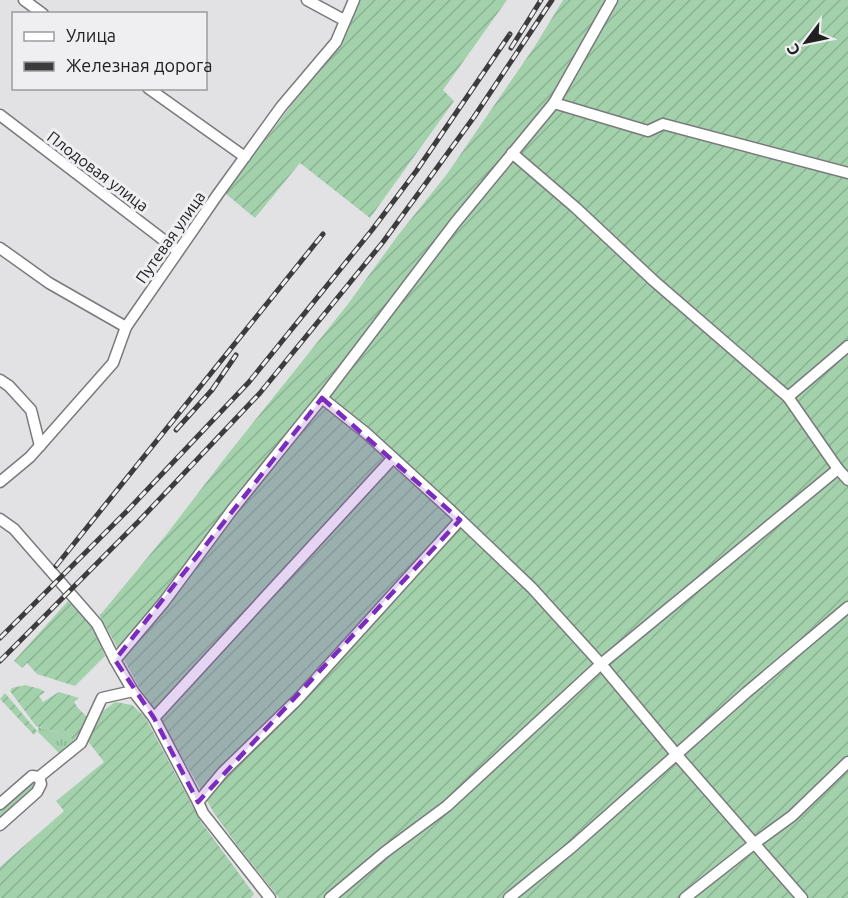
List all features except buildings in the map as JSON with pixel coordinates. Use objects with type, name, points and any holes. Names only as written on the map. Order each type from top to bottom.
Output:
[{"type":"street","points":[[24,0],[40,12]]},
{"type":"street","points":[[307,0],[344,20]]},
{"type":"street","name":"Путевая улица","points":[[0,482],[30,457],[113,363],[126,327],[281,106],[336,42],[354,0]]},
{"type":"street","points":[[115,660],[164,602],[232,510],[322,398],[455,223],[554,103],[612,0]]},
{"type":"street","points":[[151,90],[245,158]]},
{"type":"street","points":[[554,103],[648,131],[663,124],[848,173]]},
{"type":"street","name":"Плодовая улица","points":[[0,115],[178,251]]},
{"type":"street","points":[[512,153],[788,398],[848,480]]},
{"type":"street","points":[[0,248],[49,283],[126,327]]},
{"type":"street","points":[[788,398],[848,346]]},
{"type":"street","points":[[0,380],[9,386],[31,410],[40,446]]},
{"type":"street","points":[[322,398],[366,433],[532,588],[601,664],[802,898]]},
{"type":"street","points":[[154,718],[393,458]]},
{"type":"street","points":[[330,898],[385,852],[447,806],[601,664],[838,469]]},
{"type":"street","points":[[0,519],[14,529],[97,624],[133,691],[154,718],[203,813],[270,898]]},
{"type":"street","points":[[198,802],[223,772],[297,700],[460,520]]},
{"type":"street","points":[[509,898],[572,847],[747,692],[848,607]]},
{"type":"street","points":[[0,804],[32,776],[39,777],[81,742],[102,698],[133,691]]},
{"type":"street","points":[[685,898],[792,816],[848,762]]},
{"type":"street","points":[[0,825],[37,792],[40,784],[39,777]]},
{"type":"highlighted area","points":[[322,398],[460,520],[198,802],[154,718],[115,660]]},
{"type":"green space","points":[[357,0],[507,0],[443,90],[454,101],[370,218],[300,163],[255,218],[225,193],[302,91],[339,47]]},
{"type":"green space","points":[[563,0],[848,0],[848,898],[279,898],[214,813],[153,707],[139,687],[99,614],[166,535],[447,174],[535,46]]},
{"type":"green space","points":[[68,601],[88,621],[105,656],[75,686],[37,674],[27,663],[22,668],[14,661]]},
{"type":"green space","points":[[25,685],[45,692],[39,696],[43,702],[59,692],[79,698],[74,702],[88,718],[74,741],[63,729],[59,733],[36,726],[10,691],[12,688]]},
{"type":"green space","points":[[5,693],[37,731],[34,735],[0,699]]},
{"type":"green space","points":[[115,702],[132,705],[145,717],[201,822],[254,894],[251,898],[0,898],[0,867],[64,811],[56,801],[104,762],[87,740],[103,711]]},
{"type":"green space","points":[[38,727],[59,733],[62,728],[74,741],[59,753],[38,732]]},
{"type":"green space","points":[[33,780],[37,782],[36,787],[0,821],[0,807]]},
{"type":"railway","points":[[511,48],[541,0]]},
{"type":"railway","points":[[0,661],[138,522],[260,393],[383,242],[474,117],[552,0]]},
{"type":"railway","points":[[0,638],[127,511],[249,382],[372,230],[417,170],[510,34]]},
{"type":"railway","points":[[56,566],[323,234]]},
{"type":"railway","points":[[176,430],[212,390],[236,355]]}]
